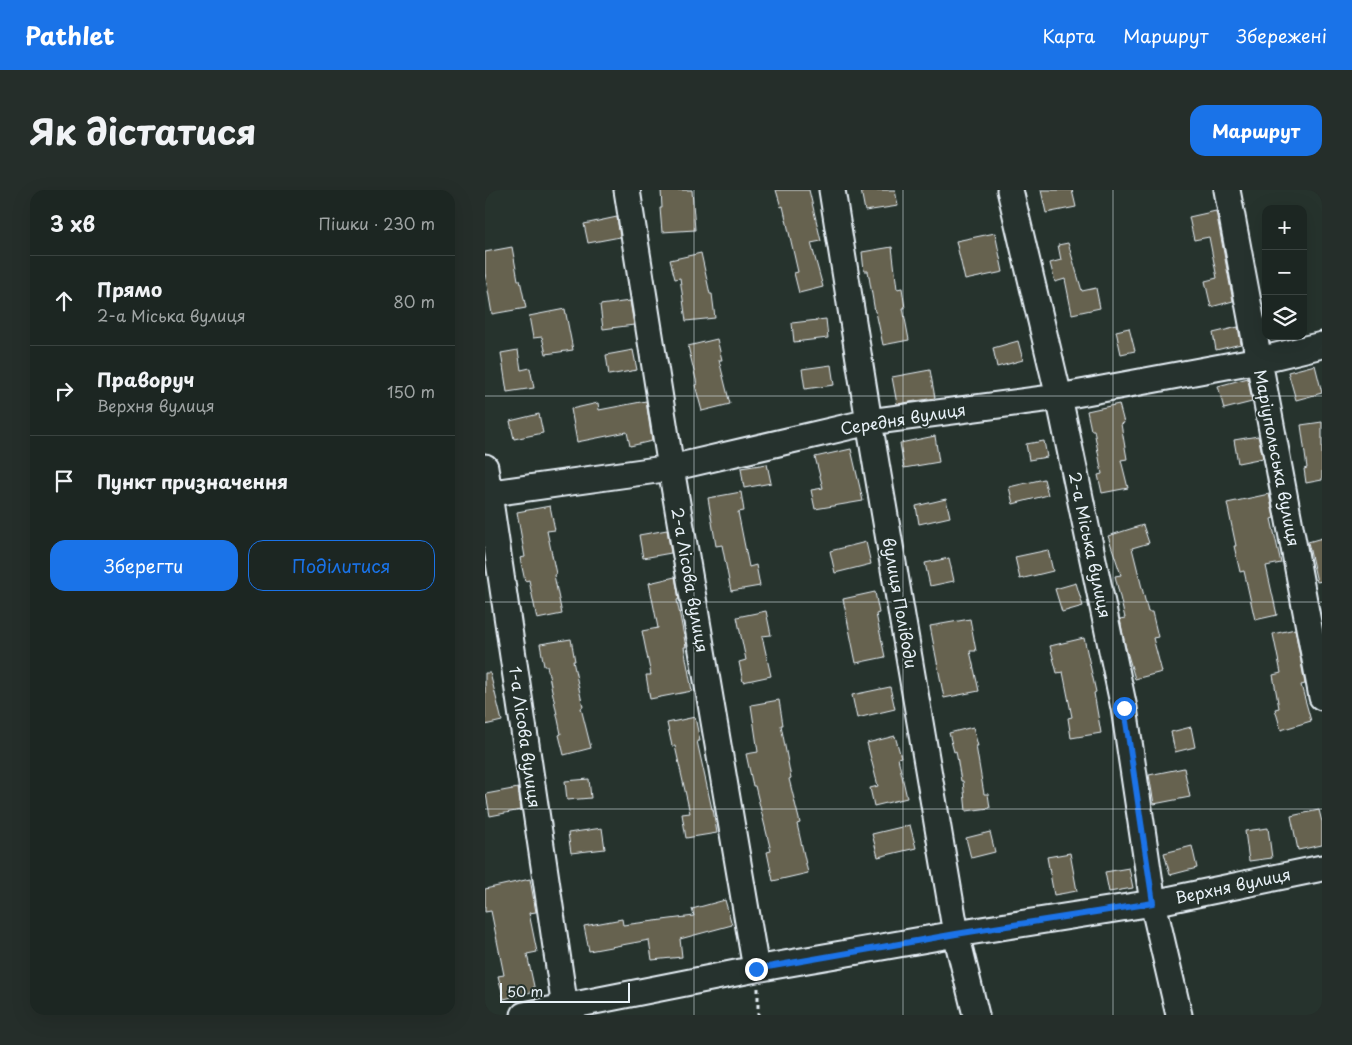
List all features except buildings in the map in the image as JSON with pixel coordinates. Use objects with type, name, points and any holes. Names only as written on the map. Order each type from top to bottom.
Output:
[{"type":"street","name":"2-а Лісова вулиця","points":[[627,190],[671,468],[756,969]]},
{"type":"street","name":"вулиця Поліводи","points":[[832,190],[869,422],[956,934],[975,1015]]},
{"type":"street","name":"2-а Міська вулиця","points":[[1010,190],[1059,397],[1124,708],[1153,903],[1179,1015]]},
{"type":"street","name":"Маріупольська вулиця","points":[[1227,190],[1322,697]]},
{"type":"street","name":"Середня вулиця","points":[[487,493],[671,468],[869,422],[1059,397],[1259,360],[1322,345]]},
{"type":"street","name":"1-а Лісова вулиця","points":[[485,467],[487,493],[565,1008]]},
{"type":"street","name":"Верхня вулиця","points":[[525,1015],[756,969],[956,934],[1153,903],[1322,868]]},
{"type":"path","points":[[756,969],[758,1015]]},
{"type":"route","points":[[756,969],[956,934],[1153,903],[1124,708]]}]
